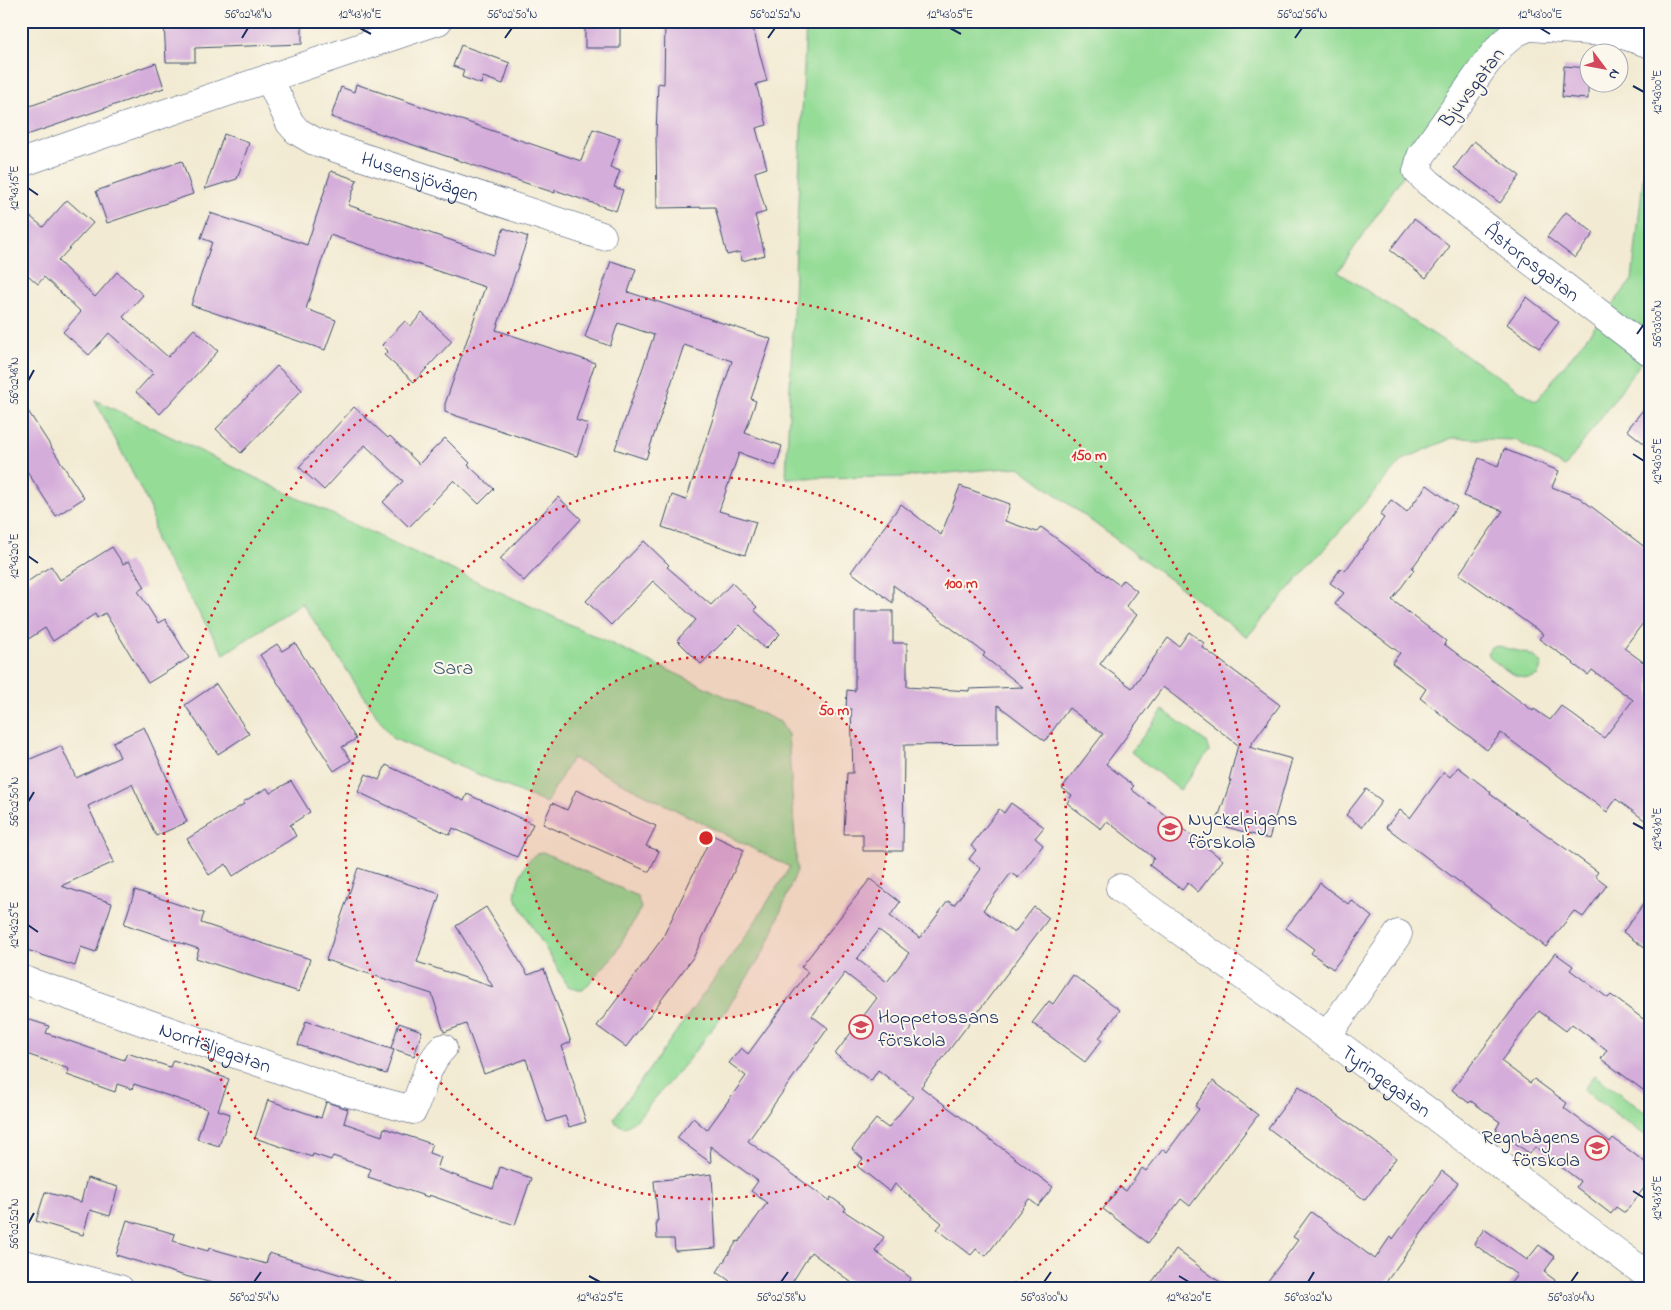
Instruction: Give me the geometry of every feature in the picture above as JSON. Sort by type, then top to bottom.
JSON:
[{"type":"street","points":[[21,163],[438,21]]},
{"type":"street","name":"Bjuvsgatan","points":[[1417,171],[1420,156],[1474,80],[1501,45],[1515,32],[1529,27],[1604,32],[1620,34],[1650,44]]},
{"type":"street","name":"Husensjövägen","points":[[269,78],[290,123],[296,130],[314,141],[602,236]]},
{"type":"street","name":"Åstorpsgatan","points":[[1417,171],[1429,184],[1650,352]]},
{"type":"street","name":"Tyringegatan","points":[[1120,888],[1326,1036],[1650,1277]]},
{"type":"street","points":[[1326,1036],[1398,934]]},
{"type":"street","name":"Norrtäljegatan","points":[[21,979],[341,1091],[413,1110],[431,1066],[443,1048]]},
{"type":"street","points":[[21,1263],[120,1289]]},
{"type":"green space","points":[[806,21],[1507,21],[1338,272],[1536,401],[1632,280],[1650,116],[1650,350],[1565,467],[1515,440],[1452,438],[1402,460],[1247,637],[1019,467],[901,477],[786,478]]},
{"type":"green space","name":"Sara","points":[[95,400],[293,496],[780,722],[788,735],[797,870],[766,948],[725,1012],[688,1060],[637,1119],[625,1128],[616,1123],[614,1118],[749,931],[790,867],[572,758],[546,803],[392,738],[302,603],[224,654],[156,542],[151,509]]},
{"type":"green space","points":[[1499,646],[1533,656],[1542,664],[1538,675],[1531,678],[1520,677],[1495,662],[1487,653],[1491,647]]},
{"type":"green space","points":[[1163,710],[1206,742],[1209,751],[1180,790],[1131,752]]},
{"type":"green space","points":[[543,852],[637,896],[641,908],[615,954],[583,990],[577,990],[568,986],[515,897],[520,877],[527,863],[531,858]]},
{"type":"green space","points":[[1594,1075],[1650,1116],[1650,1139],[1583,1090]]},
{"type":"building","points":[[164,21],[302,21],[302,44],[195,48],[195,62],[166,62]]},
{"type":"building","points":[[665,21],[751,21],[767,81],[756,84],[767,125],[756,128],[767,168],[755,172],[766,212],[755,215],[765,255],[742,261],[740,252],[727,255],[715,207],[657,208],[656,134],[658,83],[664,84]]},
{"type":"building","points":[[585,26],[620,26],[620,48],[585,48]]},
{"type":"building","points":[[461,45],[510,63],[503,84],[483,77],[481,84],[462,77],[464,70],[453,66]]},
{"type":"building","points":[[156,63],[164,88],[21,137],[21,109]]},
{"type":"building","points":[[1564,66],[1578,67],[1578,92],[1588,92],[1588,99],[1562,97]]},
{"type":"building","points":[[356,84],[581,161],[593,129],[620,138],[610,167],[620,171],[614,187],[623,190],[616,211],[555,190],[555,193],[331,117],[341,87],[354,92]]},
{"type":"building","points":[[224,134],[249,143],[237,179],[205,189]]},
{"type":"building","points":[[1474,141],[1520,176],[1500,203],[1454,168]]},
{"type":"building","points":[[182,161],[193,194],[107,223],[96,191]]},
{"type":"building","points":[[331,171],[357,180],[348,205],[494,255],[504,228],[528,237],[496,330],[595,363],[576,420],[588,424],[577,456],[445,412],[445,404],[485,287],[330,235],[306,309],[336,320],[325,350],[191,305],[212,242],[201,238],[210,213],[307,245]]},
{"type":"building","points":[[67,200],[93,223],[58,261],[95,297],[117,272],[143,295],[123,317],[168,357],[194,329],[218,351],[160,414],[136,392],[153,373],[109,333],[89,355],[63,332],[81,312],[44,277],[38,284],[21,269],[21,209],[43,227]]},
{"type":"building","points":[[1566,212],[1594,233],[1575,258],[1547,237]]},
{"type":"building","points":[[1414,219],[1450,246],[1426,278],[1390,250]]},
{"type":"building","points":[[611,261],[636,269],[628,292],[771,339],[751,399],[756,401],[745,433],[782,446],[776,466],[739,453],[719,511],[756,522],[745,555],[662,527],[672,495],[686,500],[732,361],[684,345],[646,459],[615,449],[654,335],[618,323],[610,346],[585,337]]},
{"type":"building","points":[[1527,297],[1559,322],[1539,348],[1507,324]]},
{"type":"building","points":[[422,313],[452,341],[414,382],[384,355],[388,351],[382,345],[405,321],[411,326]]},
{"type":"building","points":[[277,366],[302,390],[241,453],[216,429]]},
{"type":"building","points":[[21,400],[84,498],[56,516],[21,462]]},
{"type":"building","points":[[1650,401],[1650,448],[1627,430]]},
{"type":"building","points":[[354,407],[388,438],[390,436],[419,464],[445,438],[470,463],[468,465],[494,489],[479,504],[454,480],[409,527],[383,502],[403,481],[365,445],[324,490],[299,467]]},
{"type":"building","points":[[1504,449],[1559,471],[1552,487],[1580,498],[1650,551],[1650,614],[1624,648],[1650,667],[1650,824],[1616,799],[1607,812],[1501,733],[1487,750],[1420,698],[1426,689],[1392,663],[1400,653],[1335,604],[1344,593],[1330,583],[1341,568],[1345,571],[1384,518],[1380,515],[1391,500],[1407,512],[1427,485],[1457,507],[1412,568],[1414,570],[1392,600],[1446,641],[1444,644],[1533,711],[1534,709],[1550,720],[1561,706],[1604,738],[1633,700],[1592,670],[1588,675],[1539,639],[1543,634],[1459,574],[1503,511],[1464,496],[1479,458],[1498,466]]},
{"type":"building","points":[[960,486],[1010,504],[1005,521],[1037,532],[1041,527],[1119,585],[1123,580],[1137,591],[1126,606],[1137,615],[1100,664],[1132,688],[1168,638],[1179,646],[1189,632],[1204,643],[1202,647],[1280,705],[1249,747],[1292,759],[1269,839],[1216,824],[1231,780],[1229,780],[1238,745],[1163,687],[1106,764],[1134,786],[1131,789],[1223,860],[1198,892],[1188,883],[1182,890],[1149,865],[1154,858],[1107,821],[1101,829],[1067,803],[1072,795],[1062,788],[1103,734],[1069,708],[1045,741],[998,705],[998,744],[904,745],[903,851],[863,851],[863,834],[844,834],[847,773],[853,773],[851,709],[846,709],[847,690],[855,691],[855,611],[893,611],[893,643],[907,643],[907,687],[969,691],[969,689],[1023,687],[983,656],[985,653],[893,585],[893,603],[851,572],[901,504],[941,535]]},
{"type":"building","points":[[558,497],[581,519],[524,581],[500,559]]},
{"type":"building","points":[[644,541],[669,565],[667,567],[711,605],[732,583],[757,607],[754,610],[780,634],[765,649],[740,625],[701,664],[677,640],[696,620],[653,581],[611,625],[586,601]]},
{"type":"building","points":[[112,547],[123,564],[129,561],[145,587],[138,591],[158,623],[165,619],[189,658],[148,683],[105,613],[97,618],[95,614],[53,641],[45,628],[21,644],[21,586],[51,566],[60,580]]},
{"type":"building","points":[[295,643],[356,739],[342,747],[351,760],[334,771],[260,655],[277,644],[282,651]]},
{"type":"building","points":[[216,684],[249,734],[218,754],[185,705]]},
{"type":"building","points":[[144,727],[187,822],[156,836],[132,784],[88,806],[114,862],[61,886],[112,903],[96,952],[81,947],[75,966],[21,948],[21,763],[61,746],[76,778],[120,757],[113,742]]},
{"type":"building","points":[[386,765],[464,801],[467,794],[533,824],[517,857],[453,828],[450,835],[358,792],[366,774],[379,780]]},
{"type":"building","points":[[1458,767],[1491,792],[1490,794],[1598,872],[1595,876],[1607,885],[1583,917],[1574,911],[1546,947],[1386,827],[1400,810],[1410,818],[1444,772],[1450,777]]},
{"type":"building","points":[[291,781],[310,812],[290,825],[296,836],[233,876],[226,864],[209,875],[187,839],[267,788],[270,793]]},
{"type":"building","points":[[1366,789],[1382,801],[1362,827],[1346,815]]},
{"type":"building","points":[[576,790],[656,826],[646,846],[659,851],[649,872],[543,824],[552,803],[567,810]]},
{"type":"building","points":[[1011,803],[1044,827],[1035,838],[1043,845],[1018,878],[1011,873],[983,910],[1014,933],[1034,907],[1049,918],[921,1087],[1053,1187],[1038,1206],[1029,1199],[986,1256],[976,1249],[971,1255],[937,1229],[942,1223],[895,1184],[890,1192],[857,1166],[863,1159],[852,1149],[876,1119],[888,1128],[913,1097],[878,1070],[871,1081],[835,1054],[877,998],[845,973],[812,1016],[828,1028],[748,1141],[829,1201],[831,1197],[846,1208],[844,1211],[884,1237],[875,1251],[911,1278],[903,1289],[860,1289],[811,1252],[788,1289],[724,1289],[730,1281],[717,1272],[737,1241],[739,1242],[767,1203],[751,1191],[758,1181],[710,1146],[711,1163],[677,1138],[693,1118],[707,1130],[746,1076],[729,1063],[741,1048],[748,1054],[808,972],[801,967],[870,879],[900,902],[890,916],[920,938],[948,901],[954,905],[981,869],[969,859],[976,850],[971,846],[999,809],[1004,813]],"holes":[[[879,930],[909,953],[887,982],[857,959]]]},
{"type":"building","points":[[712,835],[744,850],[694,956],[626,1047],[597,1026],[662,939]]},
{"type":"building","points":[[358,868],[440,894],[417,962],[493,987],[456,926],[486,907],[528,975],[544,969],[571,1042],[562,1046],[586,1122],[569,1127],[565,1116],[547,1122],[526,1059],[484,1074],[466,1024],[444,1032],[432,994],[326,960]]},
{"type":"building","points":[[1320,883],[1348,904],[1351,900],[1372,917],[1333,969],[1311,953],[1314,949],[1286,928]]},
{"type":"building","points":[[135,890],[204,913],[201,923],[310,959],[299,992],[196,958],[199,949],[124,924]]},
{"type":"building","points":[[1650,895],[1650,952],[1623,932]]},
{"type":"building","points":[[1555,953],[1573,966],[1570,970],[1608,998],[1611,995],[1650,1024],[1650,1095],[1601,1059],[1607,1050],[1572,1024],[1566,1031],[1539,1011],[1501,1061],[1530,1083],[1534,1079],[1567,1103],[1564,1108],[1610,1142],[1613,1138],[1650,1166],[1650,1180],[1625,1213],[1616,1207],[1611,1214],[1576,1187],[1580,1181],[1535,1147],[1530,1154],[1496,1129],[1500,1122],[1452,1090]]},
{"type":"building","points":[[1073,975],[1120,1010],[1099,1038],[1102,1040],[1085,1062],[1032,1023],[1049,1001],[1053,1004]]},
{"type":"building","points":[[21,1017],[49,1026],[46,1033],[124,1060],[127,1053],[170,1067],[173,1060],[229,1079],[218,1110],[230,1114],[219,1146],[197,1139],[207,1109],[134,1084],[132,1089],[117,1084],[115,1092],[67,1075],[69,1069],[21,1052]]},
{"type":"building","points":[[306,1021],[394,1050],[386,1074],[298,1045]]},
{"type":"building","points":[[399,1023],[422,1031],[414,1056],[391,1048]]},
{"type":"building","points":[[1213,1081],[1258,1115],[1190,1206],[1181,1199],[1148,1243],[1103,1209],[1120,1187],[1126,1191],[1142,1168],[1146,1171],[1163,1149],[1167,1152],[1199,1109],[1195,1106]]},
{"type":"building","points":[[1299,1086],[1396,1158],[1365,1200],[1268,1128]]},
{"type":"building","points":[[268,1100],[321,1118],[326,1102],[348,1109],[344,1123],[382,1136],[384,1128],[432,1144],[429,1153],[441,1157],[437,1169],[493,1189],[500,1167],[531,1178],[515,1225],[429,1195],[428,1197],[368,1177],[371,1169],[333,1156],[331,1160],[313,1154],[312,1157],[255,1138]]},
{"type":"building","points":[[1442,1171],[1458,1183],[1381,1289],[1262,1289],[1298,1240],[1293,1237],[1311,1212],[1375,1259],[1390,1237],[1393,1239]]},
{"type":"building","points":[[712,1174],[716,1248],[675,1251],[674,1239],[657,1239],[656,1221],[658,1221],[654,1181]]},
{"type":"building","points":[[87,1178],[118,1187],[110,1216],[90,1210],[83,1235],[36,1221],[45,1192],[81,1202]]},
{"type":"building","points":[[127,1220],[175,1234],[173,1241],[208,1251],[209,1248],[266,1264],[269,1253],[371,1284],[370,1289],[236,1289],[185,1276],[116,1255]]},
{"type":"building","points":[[1484,1229],[1527,1260],[1539,1245],[1555,1257],[1544,1272],[1559,1283],[1555,1289],[1537,1289],[1533,1286],[1531,1289],[1506,1289],[1517,1275],[1474,1244]]},
{"type":"building","points":[[1176,1249],[1197,1265],[1229,1289],[1147,1289]]},
{"type":"place","name":"Nyckelpigans förskola","points":[[1170,829]]},
{"type":"place","name":"Hoppetossans förskola","points":[[861,1027]]},
{"type":"place","name":"Regnbågens förskola","points":[[1597,1148]]}]
